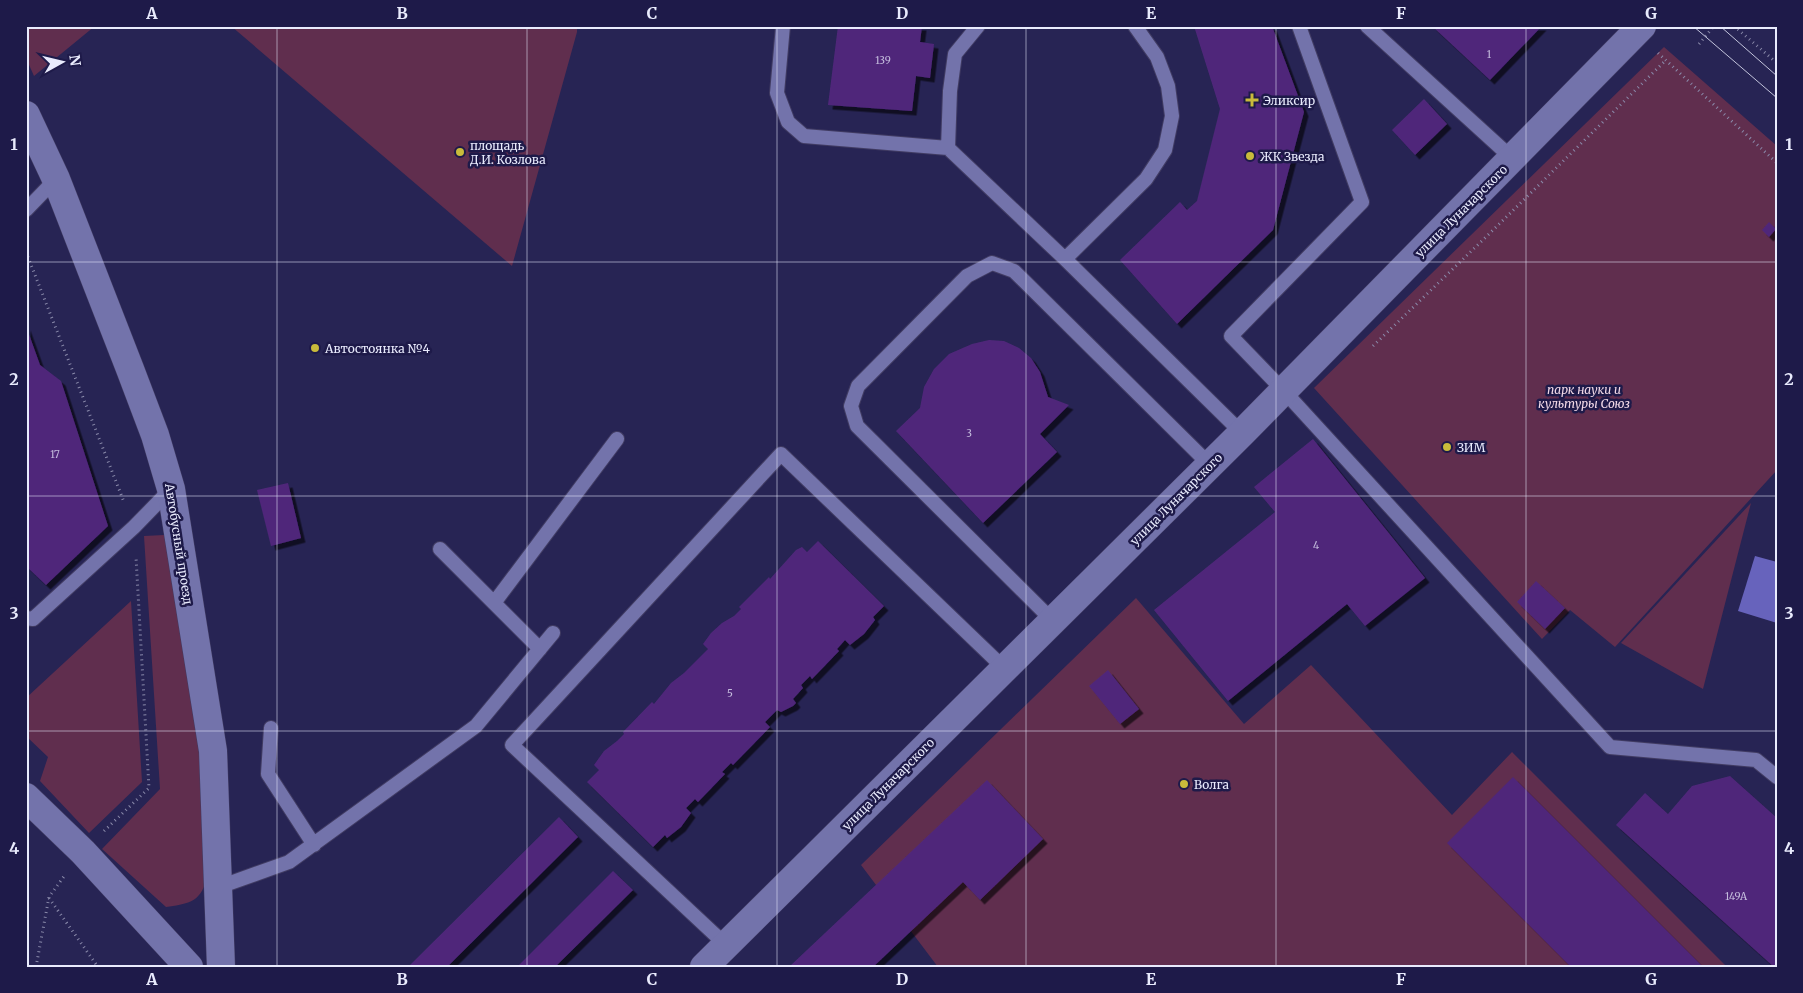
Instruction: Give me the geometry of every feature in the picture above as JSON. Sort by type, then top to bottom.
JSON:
[{"type":"street","name":"улица Луначарского","points":[[704,967],[1242,433],[1642,26]]},
{"type":"street","name":"Автобусный проезд","points":[[26,115],[56,179],[140,394],[155,435],[171,489],[213,751],[221,967]]},
{"type":"street","points":[[26,797],[82,852],[189,967]]},
{"type":"lane","points":[[783,26],[777,93],[788,122],[804,136],[948,148],[1065,259],[1242,433]]},
{"type":"lane","points":[[948,148],[950,91],[955,54],[978,26]]},
{"type":"lane","points":[[1065,259],[1146,179],[1165,150],[1172,116],[1168,86],[1157,57],[1135,26]]},
{"type":"lane","points":[[1299,26],[1362,202],[1231,336],[1284,390],[1610,747],[1756,760],[1777,777]]},
{"type":"lane","points":[[1367,26],[1513,159]]},
{"type":"lane","points":[[26,210],[56,179]]},
{"type":"lane","points":[[1053,621],[857,426],[851,406],[858,386],[967,276],[992,264],[1014,271],[1210,465]]},
{"type":"lane","points":[[494,603],[616,439]]},
{"type":"lane","points":[[726,945],[512,745],[781,454],[1004,669]]},
{"type":"lane","points":[[26,618],[33,619],[134,527],[171,489]]},
{"type":"lane","points":[[440,549],[540,649]]},
{"type":"lane","points":[[219,888],[289,862],[476,726],[554,633]]},
{"type":"lane","points":[[271,728],[268,774],[314,845]]},
{"type":"path","points":[[1699,44],[1714,26]]},
{"type":"path","points":[[1734,26],[1777,63]]},
{"type":"path","points":[[1666,60],[1777,163]]},
{"type":"path","points":[[26,252],[134,527],[149,788],[82,852],[49,897],[36,967]]},
{"type":"path","points":[[49,897],[98,967]]},
{"type":"green space","points":[[26,26],[95,26],[34,76],[26,58]]},
{"type":"green space","name":"площадь Д.И. Козлова","points":[[231,26],[577,26],[577,32],[512,266]]},
{"type":"green space","name":"парк науки и культуры Союз","points":[[1664,47],[1777,146],[1777,470],[1615,647],[1570,610],[1542,639],[1314,388]]},
{"type":"green space","points":[[1751,503],[1703,689],[1621,643]]},
{"type":"green space","points":[[164,535],[180,546],[210,870],[204,887],[196,898],[185,904],[166,907],[102,849],[160,789],[144,536]]},
{"type":"green space","name":"Волга","points":[[1136,598],[1244,724],[1311,665],[1452,815],[1512,752],[1727,967],[938,967],[861,865]]},
{"type":"green space","points":[[131,601],[142,782],[89,833],[40,781],[48,757],[26,736],[26,698]]},
{"type":"shaded area","points":[[1755,556],[1777,562],[1777,623],[1738,611]]},
{"type":"building","points":[[838,26],[922,26],[920,42],[934,44],[930,78],[916,76],[912,111],[828,105]]},
{"type":"building","name":"ЖК Звезда","points":[[1194,26],[1272,26],[1304,112],[1273,230],[1177,324],[1120,260],[1180,202],[1187,210],[1197,201],[1220,109]]},
{"type":"building","points":[[1432,26],[1542,26],[1490,80]]},
{"type":"building","points":[[1424,99],[1447,124],[1415,155],[1392,130]]},
{"type":"building","points":[[1769,222],[1776,229],[1769,237],[1762,230]]},
{"type":"building","points":[[26,326],[40,365],[61,381],[108,526],[46,585],[26,566]]},
{"type":"building","points":[[989,340],[1004,341],[1019,348],[1031,358],[1040,372],[1048,397],[1069,405],[1040,434],[1057,452],[983,523],[896,431],[920,408],[924,387],[934,369],[949,354],[972,344]]},
{"type":"building","points":[[1313,439],[1425,578],[1365,626],[1347,604],[1228,701],[1154,610],[1275,512],[1254,487]]},
{"type":"building","points":[[288,483],[301,538],[271,546],[257,490]]},
{"type":"building","points":[[818,541],[884,606],[873,617],[875,620],[864,634],[850,645],[845,640],[837,649],[839,651],[812,679],[810,676],[801,685],[803,688],[793,699],[796,703],[781,712],[777,710],[765,722],[770,727],[733,765],[731,763],[722,772],[725,774],[698,802],[695,799],[686,808],[691,813],[681,827],[667,838],[665,835],[653,847],[587,782],[599,770],[594,765],[604,751],[624,734],[623,732],[652,702],[654,704],[671,683],[708,649],[703,644],[711,633],[722,623],[734,616],[741,609],[739,607],[769,577],[770,579],[796,550],[802,547],[807,552]]},
{"type":"building","points":[[1536,581],[1565,608],[1545,629],[1517,602]]},
{"type":"building","points":[[1108,670],[1139,709],[1120,724],[1089,686]]},
{"type":"building","points":[[1730,776],[1777,818],[1777,967],[1774,967],[1616,825],[1645,793],[1668,814],[1692,786]]},
{"type":"building","points":[[1513,777],[1703,967],[1571,967],[1447,843]]},
{"type":"building","points":[[987,780],[1043,839],[980,900],[963,882],[873,967],[789,967]]},
{"type":"building","points":[[559,817],[578,837],[447,967],[408,967]]},
{"type":"building","points":[[613,871],[633,890],[555,967],[517,967]]},
{"type":"tram line","points":[[1693,26],[1777,98]]},
{"type":"tram line","points":[[1720,26],[1777,76]]},
{"type":"place","name":"Эликсир","points":[[1252,100]]},
{"type":"place","name":"площадь Д.И. Козлова","points":[[460,152]]},
{"type":"place","name":"ЖК Звезда","points":[[1250,156]]},
{"type":"place","name":"Автостоянка №4","points":[[315,348]]},
{"type":"place","name":"ЗИМ","points":[[1447,447]]},
{"type":"place","name":"Волга","points":[[1184,784]]}]
